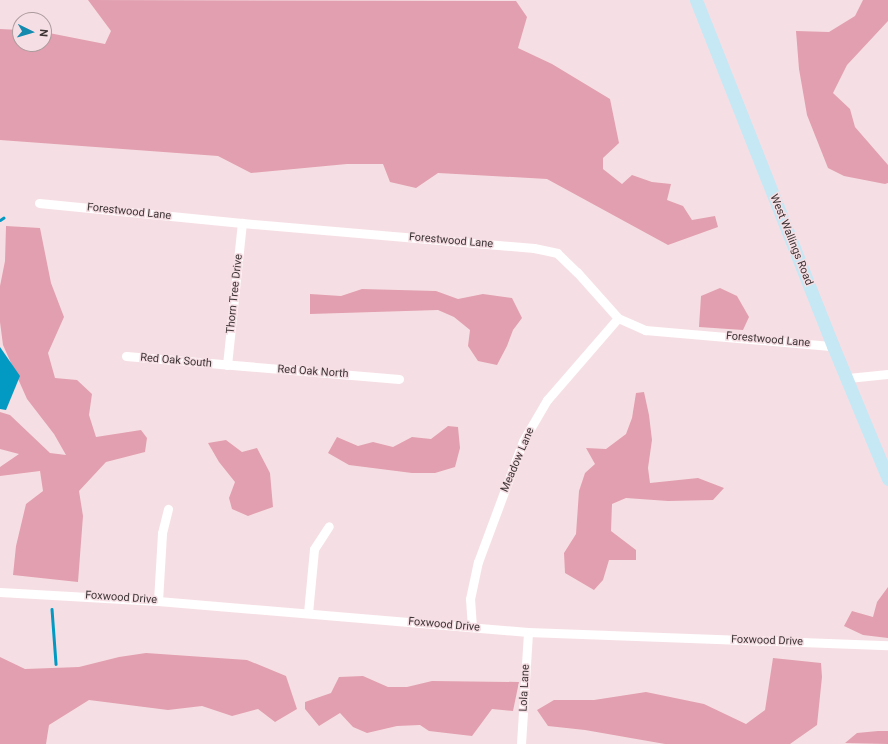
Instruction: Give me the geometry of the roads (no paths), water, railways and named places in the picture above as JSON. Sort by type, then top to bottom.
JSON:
[{"type":"street","name":"West Wallings Road","points":[[696,0],[833,346],[848,378],[888,479]]},
{"type":"street","name":"Forestwood Lane","points":[[39,203],[242,223],[534,248],[557,253],[577,272],[618,318],[645,330],[833,346]]},
{"type":"street","name":"Thorn Tree Drive","points":[[227,365],[242,223]]},
{"type":"street","name":"Meadow Lane","points":[[472,627],[470,599],[478,562],[523,441],[547,400],[618,318]]},
{"type":"street","name":"Red Oak South","points":[[126,356],[227,365]]},
{"type":"street","name":"Red Oak North","points":[[227,365],[399,379]]},
{"type":"street","points":[[848,378],[888,374]]},
{"type":"street","points":[[158,601],[162,533],[168,509]]},
{"type":"street","points":[[308,613],[314,549],[329,526]]},
{"type":"street","name":"Foxwood Drive","points":[[0,592],[158,601],[528,632],[888,645]]},
{"type":"street","name":"Lola Lane","points":[[521,744],[528,632]]},
{"type":"water","points":[[0,347],[20,376],[6,410],[0,409]]},
{"type":"waterway","points":[[52,609],[56,664]]}]
